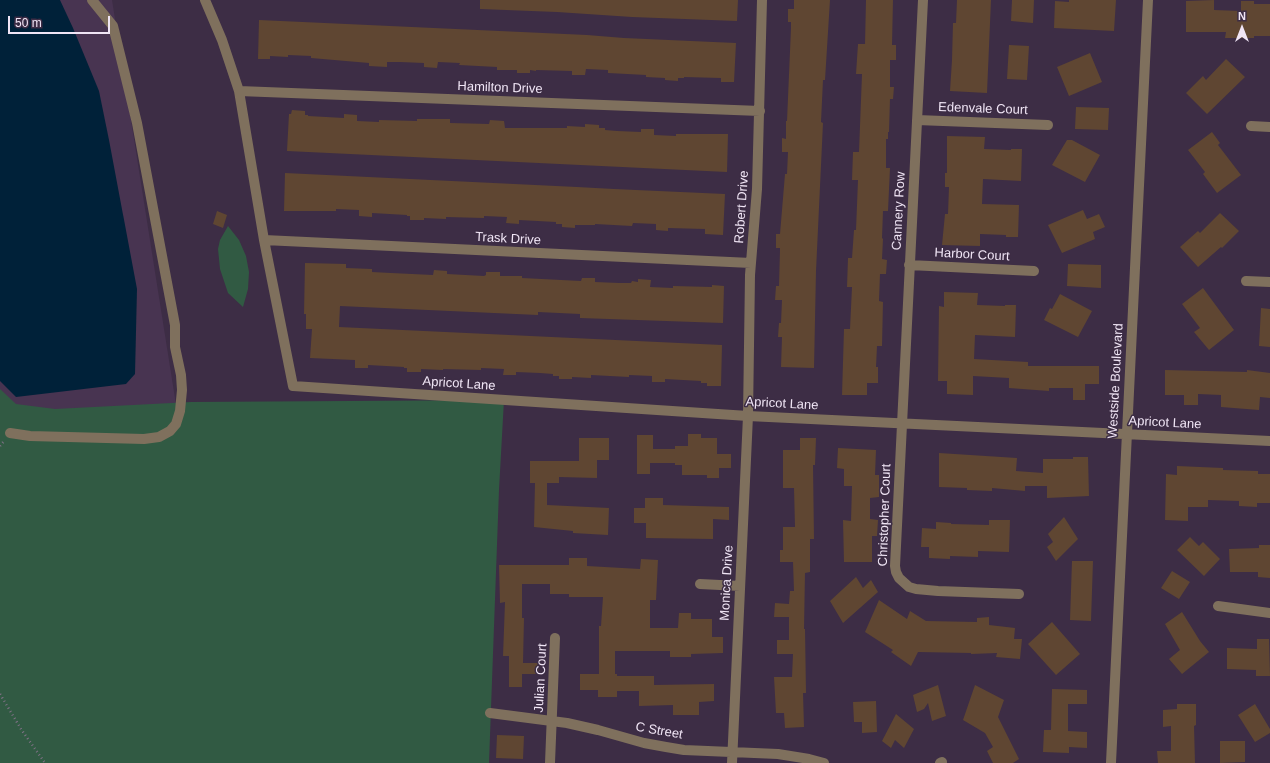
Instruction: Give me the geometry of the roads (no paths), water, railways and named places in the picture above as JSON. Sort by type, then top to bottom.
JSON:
[{"type":"street","points":[[10,433],[30,436],[144,439],[159,437],[170,431],[176,424],[180,411],[182,390],[174,347],[174,325],[137,124],[113,26],[92,0]]},
{"type":"street","points":[[205,0],[222,40],[239,91],[264,240]]},
{"type":"street","name":"Robert Drive","points":[[748,416],[751,263],[757,190],[762,0]]},
{"type":"street","name":"Cannery Row","points":[[902,424],[923,0]]},
{"type":"street","name":"Westside Boulevard","points":[[1111,763],[1148,0]]},
{"type":"street","name":"Hamilton Drive","points":[[239,91],[760,111]]},
{"type":"street","name":"Edenvale Court","points":[[917,120],[1048,125]]},
{"type":"street","points":[[1251,126],[1270,127]]},
{"type":"street","name":"Apricot Lane","points":[[264,240],[293,386],[748,416],[1270,441]]},
{"type":"street","name":"Trask Drive","points":[[264,240],[751,263]]},
{"type":"street","name":"Harbor Court","points":[[909,265],[1034,271]]},
{"type":"street","points":[[1246,280],[1270,282]]},
{"type":"street","name":"Monica Drive","points":[[732,763],[748,416]]},
{"type":"street","name":"Christopher Court","points":[[902,424],[894,566],[899,578],[909,587],[916,589],[1019,594]]},
{"type":"street","points":[[700,584],[740,586]]},
{"type":"street","points":[[1218,606],[1270,614]]},
{"type":"street","name":"Julian Court","points":[[550,763],[556,638]]},
{"type":"street","name":"C Street","points":[[490,713],[552,720],[598,730],[626,739],[666,747],[778,754],[824,763]]},
{"type":"water","points":[[0,0],[60,0],[99,91],[137,289],[135,374],[126,384],[16,397],[0,381]]}]
